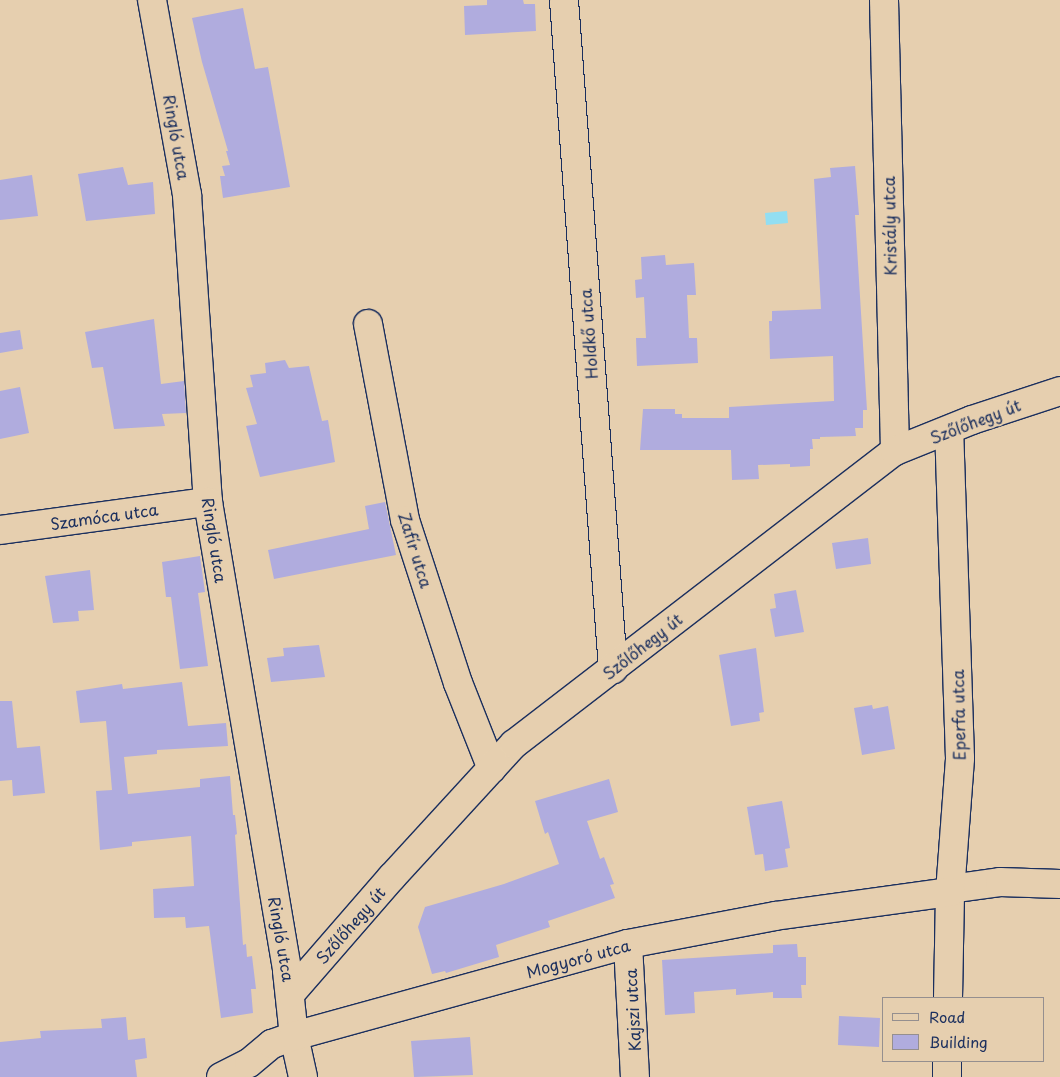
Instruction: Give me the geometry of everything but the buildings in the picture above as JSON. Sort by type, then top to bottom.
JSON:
[{"type":"street","name":"Ringló utca","points":[[152,0],[187,195],[208,502],[291,993],[294,1036],[303,1077]]},
{"type":"street","name":"Holdkő utca","points":[[564,0],[613,669]]},
{"type":"street","name":"Kristály utca","points":[[884,0],[895,452]]},
{"type":"street","name":"Zafír utca","points":[[368,324],[406,520],[458,683],[492,769]]},
{"type":"street","name":"Szőlőhegy út","points":[[291,993],[392,877],[514,744],[895,452],[972,420],[1060,391]]},
{"type":"street","name":"Eperfa utca","points":[[948,997],[950,891],[960,758],[949,431]]},
{"type":"street","name":"Szamóca utca","points":[[0,530],[208,502]]},
{"type":"street","name":"Mogyoró utca","points":[[221,1077],[249,1063],[272,1044],[294,1036],[628,944],[775,916],[1000,882],[1060,884]]},
{"type":"street","name":"Kajszi utca","points":[[628,944],[636,1077]]},
{"type":"street","points":[[947,1062],[947,1077]]},
{"type":"water","points":[[787,211],[788,223],[766,225],[765,213]]}]
